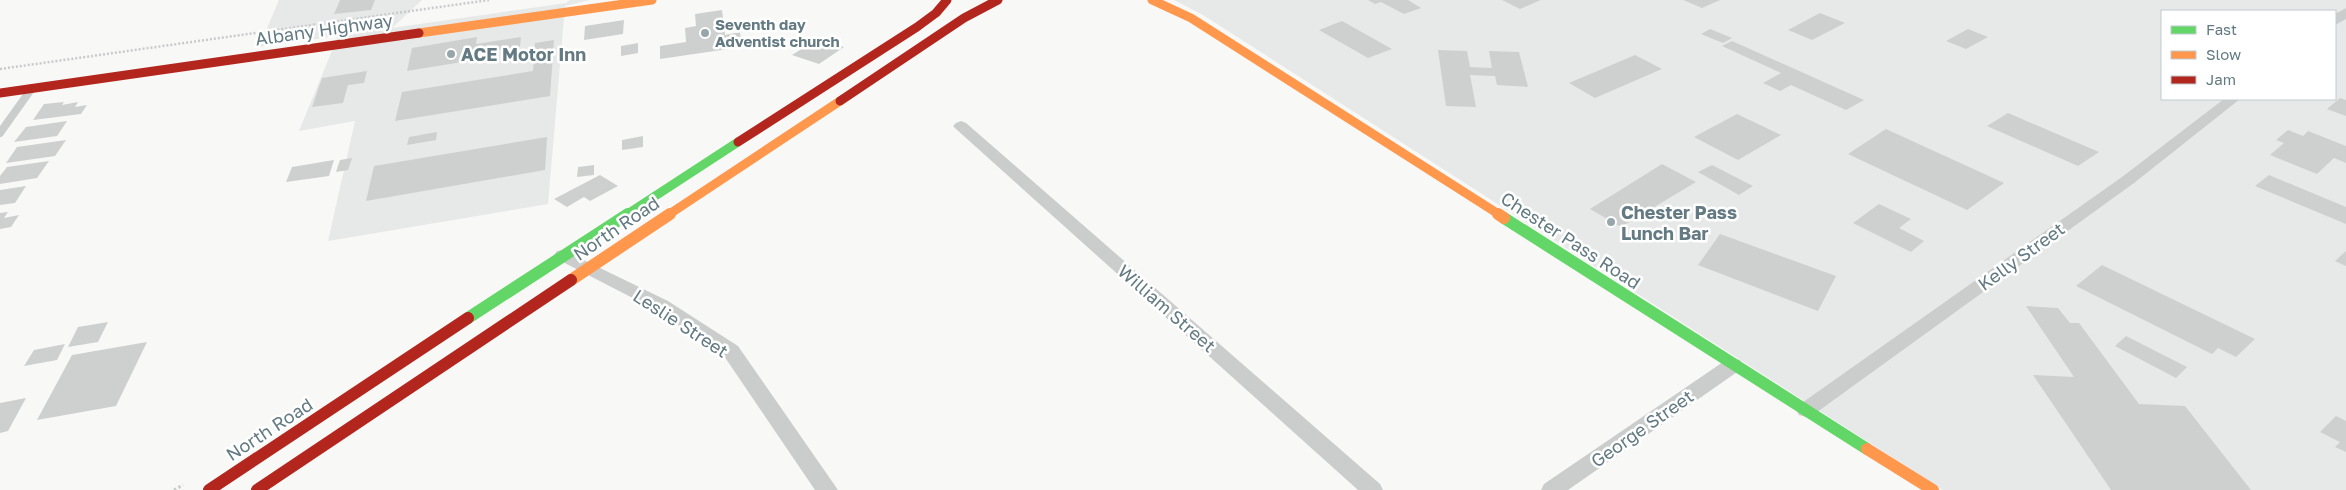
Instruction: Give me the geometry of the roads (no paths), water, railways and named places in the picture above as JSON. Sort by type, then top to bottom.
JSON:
[{"type":"main road","name":"Albany Highway","points":[[0,92],[652,0]]},
{"type":"main road","name":"North Road","points":[[208,490],[917,27],[936,13],[947,0]]},
{"type":"main road","name":"North Road","points":[[258,490],[587,268],[964,18],[998,0]]},
{"type":"main road","name":"Chester Pass Road","points":[[1152,0],[1191,18],[1733,365],[1933,490]]},
{"type":"main road","name":"Chester Pass Road","points":[[1173,0],[1191,18]]},
{"type":"street","points":[[2336,20],[2346,12]]},
{"type":"street","name":"Kelly Street","points":[[1806,410],[2128,180],[2232,100]]},
{"type":"street","name":"William Street","points":[[961,126],[1372,490]]},
{"type":"street","name":"Leslie Street","points":[[564,256],[661,305],[730,351],[828,490]]},
{"type":"street","name":"George Street","points":[[1552,490],[1733,365]]},
{"type":"lane","points":[[0,133],[32,88]]},
{"type":"place","name":"Seventh day Adventist church","points":[[705,33]]},
{"type":"place","name":"ACE Motor Inn","points":[[451,54]]},
{"type":"place","name":"Chester Pass Lunch Bar","points":[[1611,222]]}]
